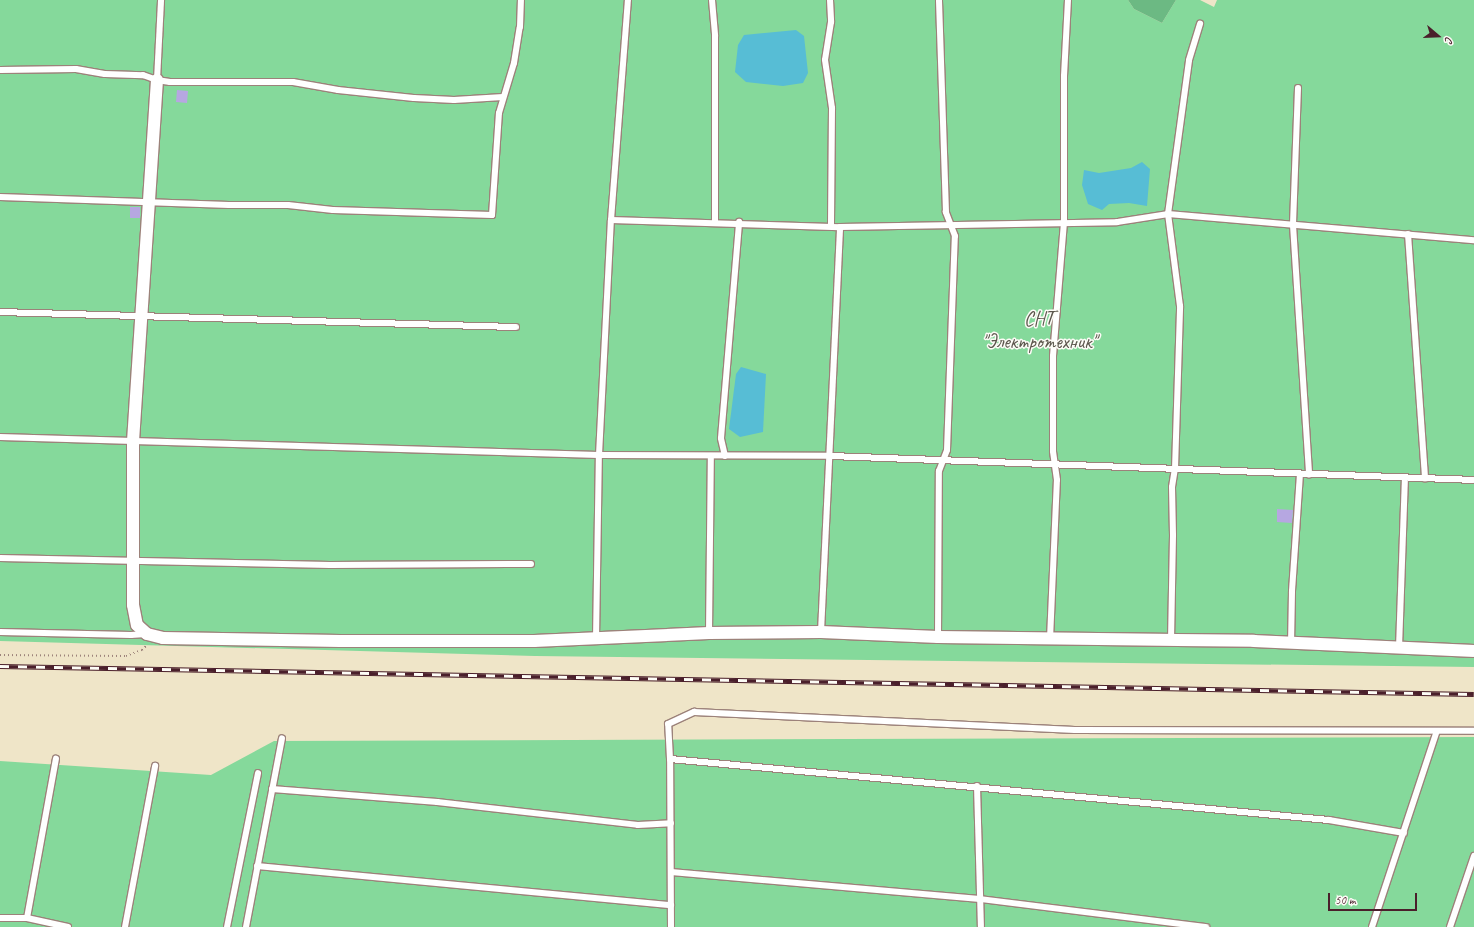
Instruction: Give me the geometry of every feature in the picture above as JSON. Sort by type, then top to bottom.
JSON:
[{"type":"street","points":[[158,80],[148,201],[133,441],[133,605],[137,625],[151,635],[163,638],[340,641],[596,639],[709,633],[821,632],[938,637],[1171,640],[1474,651]]},
{"type":"lane","points":[[158,80],[161,0]]},
{"type":"lane","points":[[0,197],[229,205],[288,205],[333,210],[492,215],[499,113],[514,63],[520,27],[521,0]]},
{"type":"lane","points":[[596,639],[599,455],[611,220],[628,0]]},
{"type":"lane","points":[[712,0],[715,36],[715,222]]},
{"type":"lane","points":[[830,0],[831,22],[825,60],[832,108],[831,226]]},
{"type":"lane","points":[[938,637],[939,471],[947,450],[955,236],[946,212],[939,0]]},
{"type":"lane","points":[[1050,639],[1057,480],[1053,451],[1052,356],[1064,223],[1064,76],[1068,0]]},
{"type":"lane","points":[[1171,640],[1173,535],[1172,487],[1174,469],[1180,306],[1168,214],[1189,60],[1200,24]]},
{"type":"lane","points":[[0,70],[76,69],[105,74],[143,75],[158,80],[293,82],[338,90],[454,100],[503,97]]},
{"type":"lane","points":[[1298,88],[1293,224],[1309,474]]},
{"type":"lane","points":[[611,220],[739,222],[831,226],[950,225],[1117,222],[1168,214],[1474,240]]},
{"type":"lane","points":[[725,456],[721,438],[739,222]]},
{"type":"lane","points":[[821,632],[840,226]]},
{"type":"lane","points":[[1408,234],[1425,478]]},
{"type":"lane","points":[[0,312],[516,327]]},
{"type":"lane","points":[[0,437],[599,455],[830,456],[1474,480]]},
{"type":"lane","points":[[709,633],[711,456]]},
{"type":"lane","points":[[1291,644],[1292,591],[1300,474]]},
{"type":"lane","points":[[1399,648],[1405,477]]},
{"type":"lane","points":[[0,558],[330,565],[531,564]]},
{"type":"lane","points":[[0,632],[151,635]]},
{"type":"lane","points":[[671,927],[671,823],[668,724],[694,712],[1075,730],[1474,731]]},
{"type":"lane","points":[[1372,927],[1437,731]]},
{"type":"lane","points":[[246,927],[282,738]]},
{"type":"lane","points":[[27,918],[56,758]]},
{"type":"lane","points":[[670,759],[978,786],[1329,820],[1404,833]]},
{"type":"lane","points":[[125,927],[155,766]]},
{"type":"lane","points":[[226,927],[258,773]]},
{"type":"lane","points":[[978,786],[981,927]]},
{"type":"lane","points":[[272,789],[437,802],[638,824],[671,823]]},
{"type":"lane","points":[[1450,927],[1474,856]]},
{"type":"lane","points":[[257,866],[671,905]]},
{"type":"lane","points":[[671,872],[980,899],[1206,927]]},
{"type":"lane","points":[[0,918],[27,918],[68,927]]},
{"type":"path","points":[[0,655],[126,656],[142,650],[151,635]]},
{"type":"green space","name":"СНТ \"Электротехник\"","points":[[0,0],[1128,0],[1134,9],[1162,23],[1176,0],[1200,0],[1214,7],[1217,0],[1474,0],[1474,667],[535,656],[0,641]]},
{"type":"green space","points":[[1128,0],[1176,0],[1162,23],[1134,9]]},
{"type":"green space","points":[[1474,737],[1474,927],[0,927],[0,761],[211,775],[274,741]]},
{"type":"water","points":[[796,30],[804,36],[808,73],[803,83],[783,86],[746,82],[735,72],[738,45],[744,35]]},
{"type":"water","points":[[1142,162],[1150,169],[1147,206],[1129,203],[1109,204],[1102,210],[1088,204],[1082,185],[1084,170],[1099,173],[1131,168]]},
{"type":"water","points":[[741,367],[766,374],[763,432],[740,437],[729,429],[736,374]]},
{"type":"building","points":[[177,90],[188,91],[187,103],[176,102]]},
{"type":"building","points":[[130,207],[140,207],[140,218],[130,218]]},
{"type":"building","points":[[1277,509],[1293,510],[1292,523],[1277,522]]},
{"type":"railway","points":[[0,666],[1474,694]]}]
